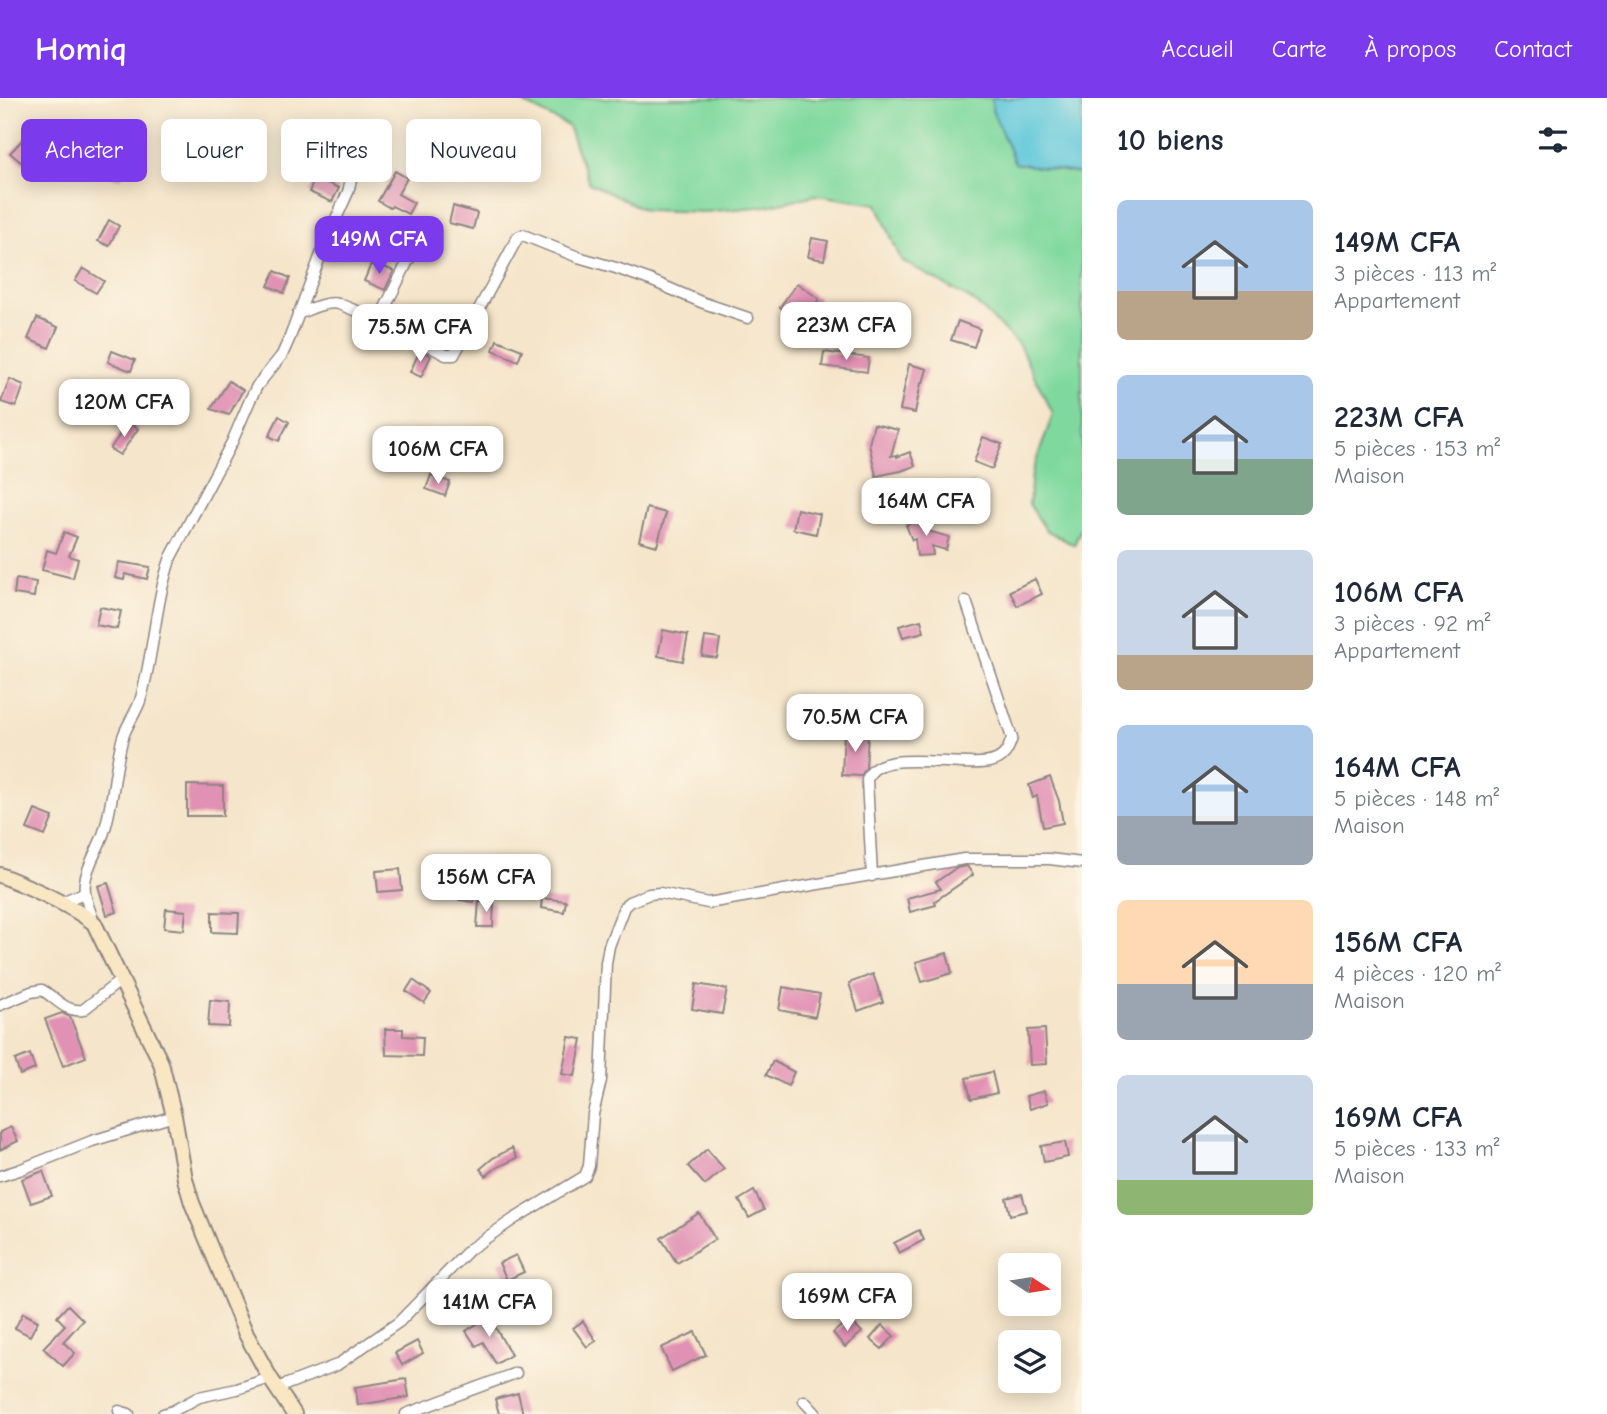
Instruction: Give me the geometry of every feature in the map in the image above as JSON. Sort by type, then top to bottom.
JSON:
[{"type":"main road","points":[[0,875],[59,902],[94,923],[157,1054],[174,1116],[184,1179],[192,1203],[246,1334],[294,1414]]},
{"type":"street","points":[[94,923],[84,893],[86,875],[112,806],[123,739],[140,700],[171,557],[232,442],[257,386],[282,355],[350,182]]},
{"type":"street","points":[[379,320],[425,226]]},
{"type":"street","points":[[298,314],[333,303],[379,320],[446,355],[454,355],[500,268],[518,237],[523,235],[748,318]]},
{"type":"street","points":[[872,876],[867,780],[873,768],[888,762],[978,763],[997,760],[1007,751],[1012,738],[966,601]]},
{"type":"street","points":[[163,1414],[181,1410],[199,1397],[274,1383],[337,1365],[399,1322],[470,1249],[585,1176],[589,1166],[593,1114],[601,1080],[606,963],[609,946],[624,907],[629,902],[654,893],[708,903],[964,859],[1050,859],[1082,863]]},
{"type":"street","points":[[59,902],[84,893]]},
{"type":"street","points":[[0,1005],[42,990],[68,1009],[83,1010],[121,980]]},
{"type":"street","points":[[0,1176],[92,1141],[174,1116]]},
{"type":"street","points":[[405,1414],[516,1373]]},
{"type":"street","points":[[804,1401],[816,1414]]},
{"type":"green space","points":[[514,98],[992,98],[992,110],[1015,163],[1082,174],[1082,526],[1074,545],[1046,530],[1029,504],[1032,473],[1053,414],[1019,345],[975,302],[901,260],[877,204],[816,195],[767,206],[705,212],[645,210],[589,183],[568,126]]},
{"type":"water","points":[[992,98],[1082,98],[1082,174],[1015,163],[992,110]]},
{"type":"building","points":[[21,141],[21,162],[10,153]]},
{"type":"building","points":[[395,171],[406,177],[398,194],[414,203],[408,214],[378,201],[389,182],[392,182]]},
{"type":"building","points":[[313,182],[325,182],[339,188],[332,202],[309,192]]},
{"type":"building","points":[[453,206],[477,213],[473,229],[449,223]]},
{"type":"building","points":[[109,220],[119,226],[109,246],[98,241]]},
{"type":"building","points":[[812,238],[828,241],[824,260],[808,257]]},
{"type":"building","points":[[372,262],[394,271],[385,290],[364,281]]},
{"type":"building","points":[[83,268],[104,281],[96,293],[75,281]]},
{"type":"building","points":[[275,271],[290,278],[284,293],[268,286]]},
{"type":"building","points":[[797,283],[819,299],[803,323],[780,307]]},
{"type":"building","points":[[37,318],[58,327],[49,348],[28,339]]},
{"type":"building","points":[[958,321],[980,329],[974,347],[951,340]]},
{"type":"building","points":[[497,340],[522,350],[518,361],[493,350]]},
{"type":"building","points":[[420,350],[431,356],[421,377],[410,372]]},
{"type":"building","points":[[112,351],[135,360],[131,371],[108,362]]},
{"type":"building","points":[[824,352],[869,358],[867,372],[822,366]]},
{"type":"building","points":[[909,364],[927,369],[921,383],[915,413],[900,410]]},
{"type":"building","points":[[10,379],[24,385],[16,407],[1,402]]},
{"type":"building","points":[[229,381],[243,390],[229,415],[211,409]]},
{"type":"building","points":[[279,416],[289,422],[279,441],[269,436]]},
{"type":"building","points":[[128,422],[138,429],[120,455],[110,449]]},
{"type":"building","points":[[874,424],[898,430],[891,456],[897,457],[910,452],[915,466],[876,476],[869,444]]},
{"type":"building","points":[[983,437],[1002,444],[992,469],[974,462]]},
{"type":"building","points":[[431,475],[450,482],[445,496],[426,489]]},
{"type":"building","points":[[974,483],[976,504],[952,507],[950,486]]},
{"type":"building","points":[[647,508],[666,513],[657,546],[639,541]]},
{"type":"building","points":[[797,509],[820,514],[816,534],[793,529]]},
{"type":"building","points":[[923,518],[928,531],[949,537],[946,550],[932,546],[933,555],[917,556],[915,539],[912,540],[906,525]]},
{"type":"building","points":[[64,532],[77,537],[69,556],[78,559],[73,578],[42,570],[47,550],[56,553]]},
{"type":"building","points":[[119,562],[150,567],[147,579],[125,574],[124,580],[115,578]]},
{"type":"building","points":[[16,579],[36,582],[34,597],[14,594]]},
{"type":"building","points":[[1035,579],[1042,594],[1017,606],[1010,591]]},
{"type":"building","points":[[100,607],[121,611],[117,629],[96,625]]},
{"type":"building","points":[[921,620],[924,632],[903,637],[899,626]]},
{"type":"building","points":[[663,630],[688,635],[683,661],[658,656]]},
{"type":"building","points":[[705,637],[720,639],[717,658],[702,656]]},
{"type":"building","points":[[844,732],[868,734],[866,768],[861,776],[842,775]]},
{"type":"building","points":[[1050,777],[1059,801],[1063,823],[1043,827],[1037,796],[1033,798],[1029,785]]},
{"type":"building","points":[[187,785],[223,786],[223,816],[187,816]]},
{"type":"building","points":[[35,810],[53,817],[45,836],[27,829]]},
{"type":"building","points":[[967,866],[973,875],[935,901],[936,905],[910,912],[907,898],[941,889],[936,882],[956,868]]},
{"type":"building","points":[[400,869],[402,890],[378,892],[376,871]]},
{"type":"building","points":[[463,870],[479,873],[474,902],[459,900]]},
{"type":"building","points":[[108,883],[117,912],[107,915],[98,886]]},
{"type":"building","points":[[542,898],[566,901],[564,912],[541,908]]},
{"type":"building","points":[[479,901],[494,902],[493,927],[477,927]]},
{"type":"building","points":[[166,909],[186,911],[184,930],[164,928]]},
{"type":"building","points":[[212,912],[239,913],[238,933],[212,932]]},
{"type":"building","points":[[947,953],[952,973],[922,982],[916,962]]},
{"type":"building","points":[[873,974],[883,1002],[858,1011],[849,983]]},
{"type":"building","points":[[413,980],[431,993],[424,1003],[406,991]]},
{"type":"building","points":[[696,984],[727,989],[722,1014],[692,1009]]},
{"type":"building","points":[[783,987],[820,994],[815,1017],[779,1010]]},
{"type":"building","points":[[210,1000],[230,1002],[229,1027],[208,1026]]},
{"type":"building","points":[[62,1013],[70,1017],[86,1057],[63,1066],[45,1019]]},
{"type":"building","points":[[385,1029],[403,1029],[403,1036],[423,1037],[422,1056],[386,1055]]},
{"type":"building","points":[[1045,1029],[1047,1064],[1030,1065],[1028,1030]]},
{"type":"building","points":[[569,1037],[582,1039],[575,1076],[562,1074]]},
{"type":"building","points":[[30,1054],[35,1069],[20,1075],[15,1060]]},
{"type":"building","points":[[773,1061],[794,1072],[788,1086],[766,1075]]},
{"type":"building","points":[[992,1072],[997,1093],[971,1099],[966,1078]]},
{"type":"building","points":[[1044,1091],[1048,1103],[1030,1109],[1026,1096]]},
{"type":"building","points":[[11,1127],[18,1141],[0,1150],[0,1132]]},
{"type":"building","points":[[1065,1142],[1068,1157],[1044,1162],[1041,1146]]},
{"type":"building","points":[[512,1148],[517,1158],[486,1176],[480,1169],[493,1158]]},
{"type":"building","points":[[707,1149],[724,1169],[705,1185],[688,1166]]},
{"type":"building","points":[[43,1171],[52,1196],[31,1203],[22,1179]]},
{"type":"building","points":[[754,1191],[764,1210],[749,1218],[739,1200]]},
{"type":"building","points":[[1022,1194],[1027,1211],[1010,1215],[1006,1198]]},
{"type":"building","points":[[699,1213],[715,1239],[677,1263],[661,1238]]},
{"type":"building","points":[[919,1230],[924,1240],[899,1253],[894,1243]]},
{"type":"building","points":[[516,1255],[524,1272],[507,1280],[499,1263]]},
{"type":"building","points":[[68,1305],[83,1320],[63,1342],[75,1353],[63,1366],[43,1348],[65,1325],[57,1317]]},
{"type":"building","points":[[23,1313],[38,1321],[30,1336],[15,1328]]},
{"type":"building","points":[[489,1316],[511,1355],[496,1364],[483,1342],[476,1346],[466,1331]]},
{"type":"building","points":[[849,1319],[862,1332],[845,1347],[833,1333]]},
{"type":"building","points":[[583,1321],[596,1341],[587,1347],[573,1328]]},
{"type":"building","points":[[882,1325],[894,1336],[882,1349],[870,1339]]},
{"type":"building","points":[[695,1332],[706,1355],[672,1371],[661,1348]]},
{"type":"building","points":[[417,1341],[423,1353],[402,1365],[395,1353]]},
{"type":"building","points":[[406,1379],[409,1397],[358,1405],[355,1387]]},
{"type":"building","points":[[518,1393],[523,1414],[499,1414],[495,1399]]}]
